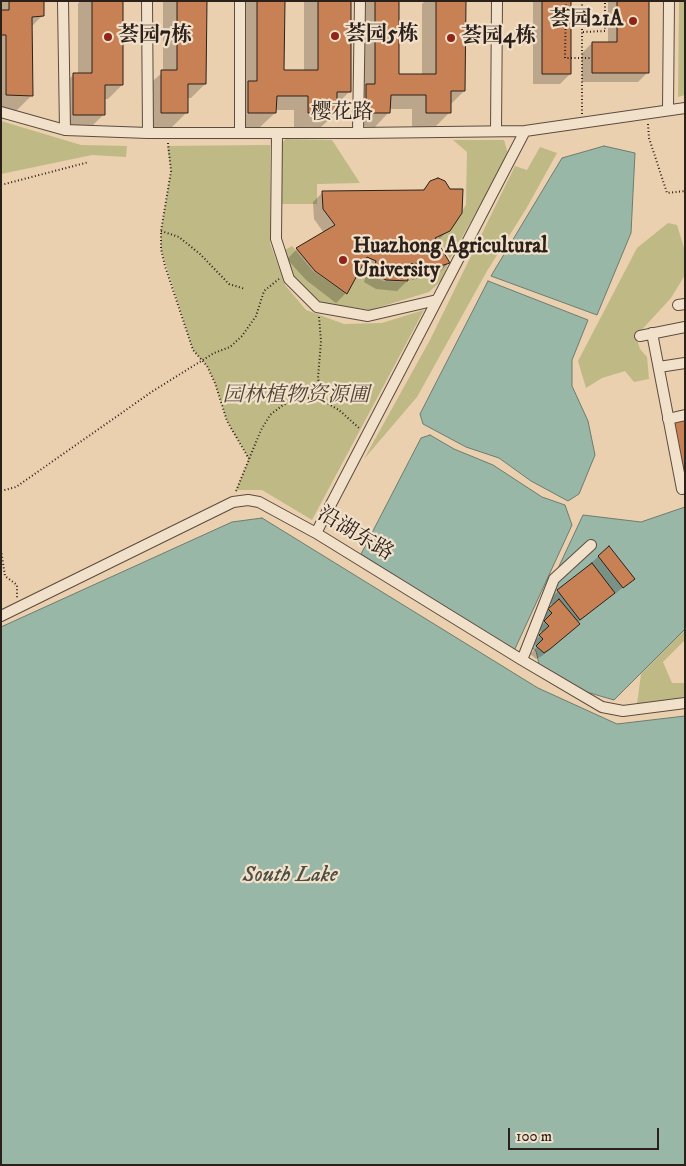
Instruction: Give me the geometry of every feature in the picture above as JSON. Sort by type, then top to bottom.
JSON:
[{"type":"street","points":[[64,1],[64,130]]},
{"type":"street","points":[[147,1],[148,133]]},
{"type":"street","points":[[240,1],[240,133]]},
{"type":"street","points":[[358,133],[360,1]]},
{"type":"street","points":[[496,1],[496,131]]},
{"type":"street","points":[[668,110],[669,1]]},
{"type":"street","name":"樱花路","points":[[1,112],[64,130],[148,133],[358,133],[525,131],[685,108]]},
{"type":"street","points":[[316,533],[525,131]]},
{"type":"street","points":[[277,133],[276,239],[289,279],[317,307],[368,316],[437,300]]},
{"type":"street","points":[[640,336],[685,327]]},
{"type":"street","points":[[652,334],[682,489]]},
{"type":"street","points":[[658,367],[685,363]]},
{"type":"street","points":[[668,418],[685,415]]},
{"type":"street","name":"沿湖东路","points":[[1,616],[233,502],[248,500],[259,502],[316,533],[602,707],[623,711],[685,703]]},
{"type":"street","points":[[522,660],[554,579],[591,545]]},
{"type":"path","points":[[566,1],[566,58],[592,58]]},
{"type":"path","points":[[582,1],[582,123]]},
{"type":"path","points":[[582,32],[606,31],[605,1]]},
{"type":"path","points":[[646,114],[650,138],[667,193],[685,191]]},
{"type":"path","points":[[168,133],[170,171],[161,231],[161,248],[165,266],[193,350],[203,361],[215,383],[228,422],[249,459]]},
{"type":"path","points":[[1,185],[89,162]]},
{"type":"path","points":[[161,231],[179,237],[200,254],[229,284],[245,289]]},
{"type":"path","points":[[1,491],[16,488],[153,391],[214,353],[230,347],[242,336],[256,316],[264,291],[287,272]]},
{"type":"path","points":[[317,307],[321,341],[318,378],[322,400]]},
{"type":"path","points":[[233,502],[254,443],[270,415],[283,405],[295,400],[310,398],[322,400],[340,410],[367,434]]},
{"type":"path","points":[[1,550],[5,576],[17,585],[16,609]]},
{"type":"green space","points":[[679,1],[685,1],[685,95],[678,97]]},
{"type":"green space","points":[[1,121],[81,145],[127,146],[126,157],[92,155],[1,174]]},
{"type":"green space","points":[[286,139],[332,140],[360,183],[317,184],[317,204],[278,204],[277,147]]},
{"type":"green space","points":[[453,140],[504,140],[508,154],[450,259],[437,234],[451,227],[466,205],[467,152]]},
{"type":"green space","name":"园林植物资源圃","points":[[270,145],[270,243],[285,285],[306,310],[344,324],[382,323],[424,310],[312,520],[262,490],[236,490],[249,459],[227,421],[215,383],[207,366],[193,350],[161,249],[161,231],[171,171],[167,146]]},
{"type":"green space","points":[[540,147],[557,153],[526,209],[487,271],[417,397],[364,459],[430,340],[515,166],[527,170]]},
{"type":"green space","points":[[668,223],[677,225],[685,251],[685,275],[671,298],[636,336],[640,349],[647,357],[649,379],[634,382],[625,371],[602,378],[586,388],[578,361],[637,248]]},
{"type":"green space","points":[[292,246],[313,271],[346,294],[360,269],[383,281],[409,282],[409,274],[448,264],[441,281],[429,292],[370,310],[322,303],[292,278],[283,251]]},
{"type":"green space","points":[[685,629],[685,640],[663,662],[672,683],[685,683],[685,698],[637,704],[641,674]]},
{"type":"water","points":[[604,146],[635,153],[631,233],[597,315],[491,276],[562,158]]},
{"type":"water","points":[[488,281],[588,320],[572,360],[572,386],[588,421],[595,455],[579,494],[568,501],[531,481],[499,458],[466,447],[423,424],[420,414]]},
{"type":"water","points":[[430,435],[454,449],[493,465],[542,497],[565,505],[572,525],[514,651],[361,554],[421,438]]},
{"type":"water","points":[[685,507],[685,629],[614,700],[583,691],[539,664],[536,651],[527,643],[553,579],[583,515],[641,522]]},
{"type":"water","name":"South Lake","points":[[262,518],[538,688],[617,724],[685,716],[685,1165],[1,1165],[1,627],[232,522]]},
{"type":"building","points":[[9,1],[44,1],[44,16],[32,17],[33,96],[6,95],[6,35],[1,35],[1,10],[9,10]]},
{"type":"building","name":"荟园7栋","points":[[92,1],[123,1],[123,85],[105,85],[105,115],[73,115],[73,73],[92,73]]},
{"type":"building","points":[[177,1],[207,1],[206,84],[188,84],[188,113],[161,113],[161,70],[177,70]]},
{"type":"building","name":"荟园5栋","points":[[257,1],[285,1],[284,70],[318,70],[318,1],[351,1],[351,92],[337,92],[337,113],[308,113],[308,96],[277,96],[276,113],[248,113],[248,81],[257,81]]},
{"type":"building","name":"荟园4栋","points":[[375,1],[399,1],[399,74],[436,74],[436,1],[466,1],[465,91],[451,91],[451,113],[426,113],[426,95],[391,95],[390,113],[366,113],[366,84],[375,84]]},
{"type":"building","points":[[542,1],[571,1],[571,74],[542,74]]},
{"type":"building","name":"荟园21A","points":[[617,1],[649,1],[649,73],[592,73],[592,42],[617,42]]},
{"type":"building","points":[[438,178],[445,181],[450,189],[463,189],[462,213],[450,231],[435,238],[450,263],[421,272],[420,263],[408,264],[408,281],[386,280],[373,273],[376,261],[367,257],[347,294],[315,271],[296,248],[335,225],[323,209],[322,191],[424,190],[430,181]]},
{"type":"building","points":[[685,419],[685,474],[684,474],[674,421]]},
{"type":"building","points":[[609,546],[635,579],[623,588],[598,556]]},
{"type":"building","points":[[592,563],[615,593],[580,620],[557,590]]},
{"type":"building","points":[[559,599],[580,624],[544,653],[536,646],[543,639],[539,635],[549,626],[544,621],[552,613],[548,609]]},
{"type":"place","name":"荟园21A","points":[[633,21]]},
{"type":"place","name":"荟园5栋","points":[[335,36]]},
{"type":"place","name":"荟园7栋","points":[[108,37]]},
{"type":"place","name":"荟园4栋","points":[[451,38]]},
{"type":"place","name":"Huazhong Agricultural University","points":[[343,260]]}]
